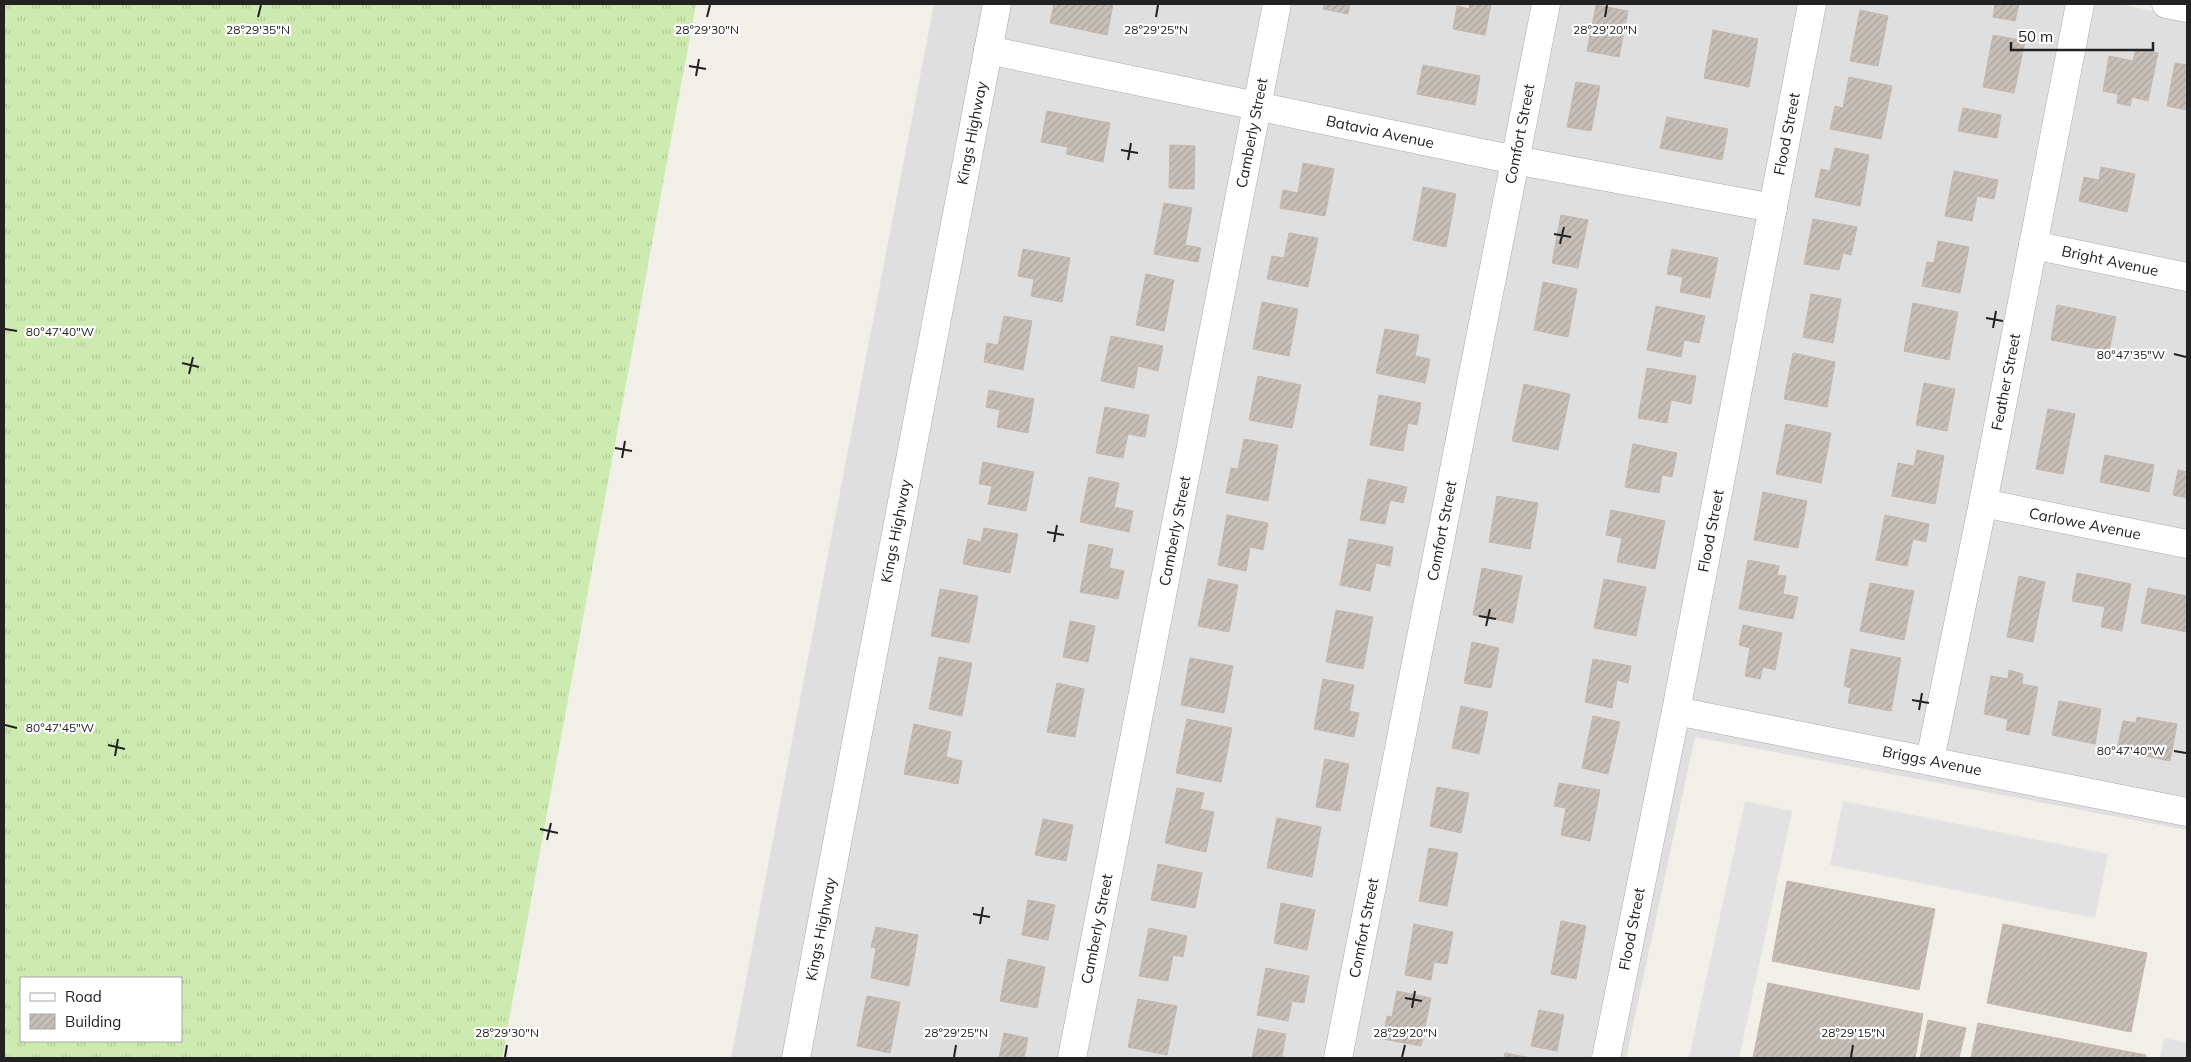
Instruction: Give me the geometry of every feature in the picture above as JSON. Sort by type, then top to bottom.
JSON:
[{"type":"street","name":"Kings Highway","points":[[796,1058],[997,4]]},
{"type":"street","name":"Camberly Street","points":[[1072,1058],[1278,4]]},
{"type":"street","name":"Comfort Street","points":[[1338,1058],[1546,4]]},
{"type":"street","name":"Flood Street","points":[[1606,1058],[1676,711],[1812,4]]},
{"type":"street","name":"Feather Street","points":[[1930,760],[1983,503],[2080,4]]},
{"type":"street","points":[[2166,4],[2187,8]]},
{"type":"street","name":"Batavia Avenue","points":[[988,50],[1515,160],[1772,208]]},
{"type":"street","name":"Bright Avenue","points":[[2033,245],[2187,277]]},
{"type":"street","name":"Carlowe Avenue","points":[[1983,503],[2187,544]]},
{"type":"street","name":"Briggs Avenue","points":[[1676,711],[2187,812]]},
{"type":"shaded area","points":[[934,4],[985,4],[785,1058],[731,1058]]},
{"type":"shaded area","points":[[1008,4],[1266,4],[1248,95],[1001,43]]},
{"type":"shaded area","points":[[1289,4],[1534,4],[1506,148],[1270,100]]},
{"type":"shaded area","points":[[1557,4],[1800,4],[1763,197],[1528,153]]},
{"type":"shaded area","points":[[1823,4],[2069,4],[1921,748],[1689,703]]},
{"type":"shaded area","points":[[2092,4],[2119,4],[2187,18],[2187,267],[2046,238]]},
{"type":"shaded area","points":[[997,62],[1244,114],[1061,1058],[807,1058]]},
{"type":"shaded area","points":[[1266,119],[1502,168],[1327,1058],[1083,1058]]},
{"type":"shaded area","points":[[1524,172],[1760,216],[1594,1058],[1349,1058]]},
{"type":"shaded area","points":[[2042,257],[2187,287],[2187,534],[1995,495]]},
{"type":"shaded area","points":[[1992,515],[2187,554],[2187,803],[1943,753]]},
{"type":"shaded area","points":[[1685,723],[2187,822],[2187,830],[1695,737],[1626,1058],[1617,1058]]},
{"type":"shaded area","points":[[1745,801],[1792,811],[1739,1058],[1689,1058]]},
{"type":"shaded area","points":[[1843,801],[2108,854],[2095,918],[1830,865]]},
{"type":"shaded area","points":[[2164,1038],[2187,1043],[2187,1058],[2160,1058]]},
{"type":"green space","points":[[4,4],[696,4],[502,1058],[4,1058]]},
{"type":"building","points":[[1054,4],[1113,4],[1107,35],[1050,23]]},
{"type":"building","points":[[1324,4],[1350,4],[1348,14],[1323,9]]},
{"type":"building","points":[[1470,4],[1491,4],[1485,35],[1453,29],[1457,6],[1469,9]]},
{"type":"building","points":[[1995,4],[2019,4],[2015,21],[1993,17]]},
{"type":"building","points":[[1596,5],[1628,11],[1619,57],[1587,51]]},
{"type":"building","points":[[1860,10],[1888,16],[1878,66],[1850,61]]},
{"type":"building","points":[[1713,30],[1758,39],[1749,87],[1704,78]]},
{"type":"building","points":[[1993,35],[2025,41],[2014,93],[1983,87]]},
{"type":"building","points":[[2136,49],[2158,53],[2148,101],[2132,97],[2130,106],[2117,103],[2118,94],[2103,91],[2109,56],[2133,61]]},
{"type":"building","points":[[2175,63],[2187,65],[2187,110],[2167,106]]},
{"type":"building","points":[[1423,65],[1480,76],[1475,105],[1417,94]]},
{"type":"building","points":[[1849,77],[1892,86],[1881,139],[1830,129],[1835,106],[1843,108]]},
{"type":"building","points":[[1576,82],[1600,86],[1591,131],[1567,127]]},
{"type":"building","points":[[1963,108],[2001,115],[1997,138],[1958,131]]},
{"type":"building","points":[[1047,111],[1110,123],[1103,162],[1066,154],[1068,147],[1041,142]]},
{"type":"building","points":[[1667,117],[1728,129],[1722,160],[1660,148]]},
{"type":"building","points":[[1170,145],[1195,146],[1194,189],[1169,188]]},
{"type":"building","points":[[1835,148],[1869,155],[1860,206],[1815,197],[1821,169],[1830,171]]},
{"type":"building","points":[[1303,163],[1334,169],[1325,216],[1280,208],[1283,190],[1298,193]]},
{"type":"building","points":[[2101,167],[2135,174],[2127,212],[2079,201],[2084,177],[2099,180]]},
{"type":"building","points":[[1954,171],[1998,180],[1994,199],[1977,196],[1972,221],[1945,216]]},
{"type":"building","points":[[1423,187],[1456,194],[1446,247],[1413,240]]},
{"type":"building","points":[[1164,203],[1192,208],[1185,245],[1201,248],[1198,262],[1154,254]]},
{"type":"building","points":[[1561,215],[1588,220],[1578,268],[1552,263]]},
{"type":"building","points":[[1813,219],[1857,227],[1851,255],[1843,253],[1839,270],[1804,264]]},
{"type":"building","points":[[1289,233],[1318,238],[1308,287],[1267,279],[1272,256],[1284,258]]},
{"type":"building","points":[[1938,241],[1969,247],[1960,293],[1922,286],[1927,262],[1934,263]]},
{"type":"building","points":[[1023,249],[1070,258],[1062,302],[1031,296],[1034,279],[1018,276]]},
{"type":"building","points":[[1672,249],[1718,258],[1710,298],[1680,292],[1683,277],[1667,274]]},
{"type":"building","points":[[1146,274],[1174,280],[1164,331],[1136,325]]},
{"type":"building","points":[[1543,282],[1577,289],[1568,337],[1534,330]]},
{"type":"building","points":[[1811,294],[1841,299],[1833,343],[1803,337]]},
{"type":"building","points":[[1262,302],[1298,309],[1289,356],[1253,349]]},
{"type":"building","points":[[1913,303],[1958,312],[1949,360],[1904,351]]},
{"type":"building","points":[[2057,305],[2116,317],[2109,351],[2051,340]]},
{"type":"building","points":[[1656,306],[1705,316],[1699,343],[1684,340],[1681,357],[1647,350]]},
{"type":"building","points":[[1004,316],[1032,321],[1023,370],[984,362],[987,343],[998,345]]},
{"type":"building","points":[[1385,329],[1419,335],[1415,356],[1430,359],[1425,383],[1376,373]]},
{"type":"building","points":[[1111,336],[1163,346],[1158,371],[1138,366],[1134,388],[1101,381]]},
{"type":"building","points":[[1793,353],[1835,362],[1827,407],[1784,399]]},
{"type":"building","points":[[1647,368],[1696,376],[1691,404],[1671,400],[1667,423],[1638,418]]},
{"type":"building","points":[[1258,376],[1301,385],[1292,428],[1249,420]]},
{"type":"building","points":[[1924,383],[1955,389],[1947,431],[1916,425]]},
{"type":"building","points":[[1524,384],[1570,394],[1558,450],[1512,441]]},
{"type":"building","points":[[989,390],[1034,399],[1028,433],[997,427],[1000,410],[986,407]]},
{"type":"building","points":[[1379,395],[1421,403],[1417,425],[1408,423],[1403,451],[1370,445]]},
{"type":"building","points":[[1105,407],[1149,415],[1145,437],[1128,434],[1123,458],[1096,453]]},
{"type":"building","points":[[2048,409],[2075,414],[2063,474],[2036,469]]},
{"type":"building","points":[[1786,424],[1831,433],[1821,483],[1776,474]]},
{"type":"building","points":[[1244,439],[1278,445],[1268,501],[1226,493],[1231,468],[1238,469]]},
{"type":"building","points":[[1633,444],[1677,453],[1672,477],[1662,475],[1659,493],[1625,487]]},
{"type":"building","points":[[1917,450],[1944,456],[1935,504],[1892,496],[1898,463],[1914,466]]},
{"type":"building","points":[[2105,455],[2154,465],[2149,492],[2100,482]]},
{"type":"building","points":[[983,462],[1034,472],[1026,511],[988,504],[992,486],[979,484]]},
{"type":"building","points":[[2178,470],[2187,472],[2187,498],[2173,495]]},
{"type":"building","points":[[1089,477],[1119,483],[1114,507],[1133,511],[1129,532],[1080,522]]},
{"type":"building","points":[[1368,479],[1407,487],[1403,503],[1390,500],[1385,524],[1360,520]]},
{"type":"building","points":[[1763,492],[1807,501],[1798,548],[1754,540]]},
{"type":"building","points":[[1497,496],[1538,503],[1530,549],[1489,542]]},
{"type":"building","points":[[1611,510],[1665,521],[1655,569],[1617,562],[1622,538],[1606,535]]},
{"type":"building","points":[[1227,515],[1268,523],[1263,550],[1250,547],[1246,571],[1218,565]]},
{"type":"building","points":[[1885,515],[1929,524],[1926,542],[1913,539],[1907,566],[1876,560]]},
{"type":"building","points":[[984,528],[1018,534],[1010,573],[963,564],[968,539],[981,542]]},
{"type":"building","points":[[1349,539],[1393,547],[1390,566],[1376,563],[1370,591],[1340,585]]},
{"type":"building","points":[[1089,544],[1113,549],[1109,568],[1124,571],[1118,599],[1080,592]]},
{"type":"building","points":[[1748,560],[1779,566],[1777,575],[1786,576],[1783,594],[1798,597],[1793,619],[1739,609]]},
{"type":"building","points":[[1482,568],[1522,576],[1513,623],[1473,615]]},
{"type":"building","points":[[2077,573],[2131,584],[2122,631],[2101,627],[2105,607],[2072,601]]},
{"type":"building","points":[[2019,576],[2045,582],[2033,642],[2007,637]]},
{"type":"building","points":[[1208,579],[1238,585],[1229,632],[1198,626]]},
{"type":"building","points":[[1604,579],[1646,587],[1636,636],[1594,628]]},
{"type":"building","points":[[1870,583],[1914,591],[1904,640],[1860,631]]},
{"type":"building","points":[[2148,588],[2187,596],[2187,632],[2141,623]]},
{"type":"building","points":[[940,589],[978,596],[969,643],[931,636]]},
{"type":"building","points":[[1336,610],[1373,617],[1363,669],[1326,662]]},
{"type":"building","points":[[1070,621],[1095,626],[1088,662],[1063,657]]},
{"type":"building","points":[[1743,625],[1782,633],[1775,670],[1763,667],[1760,679],[1745,676],[1750,648],[1739,645]]},
{"type":"building","points":[[1472,642],[1499,648],[1491,688],[1464,683]]},
{"type":"building","points":[[1851,649],[1901,658],[1891,711],[1848,703],[1851,688],[1844,686]]},
{"type":"building","points":[[939,657],[972,663],[962,716],[929,709]]},
{"type":"building","points":[[1190,658],[1233,666],[1224,713],[1181,705]]},
{"type":"building","points":[[1593,659],[1631,666],[1628,683],[1617,680],[1612,708],[1585,702]]},
{"type":"building","points":[[2009,670],[2023,674],[2022,684],[2038,687],[2029,735],[2006,730],[2008,719],[1984,714],[1991,676],[2008,679]]},
{"type":"building","points":[[1323,679],[1354,685],[1349,711],[1359,713],[1354,737],[1314,729]]},
{"type":"building","points":[[1057,683],[1084,689],[1075,737],[1047,732]]},
{"type":"building","points":[[2059,701],[2101,709],[2095,744],[2052,735]]},
{"type":"building","points":[[1461,706],[1488,712],[1479,754],[1452,748]]},
{"type":"building","points":[[1593,716],[1620,722],[1608,774],[1582,768]]},
{"type":"building","points":[[2137,717],[2177,724],[2170,761],[2117,750],[2123,721],[2136,723]]},
{"type":"building","points":[[1187,719],[1232,728],[1221,782],[1176,773]]},
{"type":"building","points":[[914,724],[951,732],[946,757],[962,761],[958,784],[904,774]]},
{"type":"building","points":[[1325,759],[1349,764],[1340,811],[1316,807]]},
{"type":"building","points":[[1559,783],[1600,790],[1590,841],[1561,835],[1566,808],[1554,806]]},
{"type":"building","points":[[1437,787],[1469,793],[1461,833],[1430,826]]},
{"type":"building","points":[[1177,788],[1204,793],[1200,809],[1214,812],[1206,852],[1165,843]]},
{"type":"building","points":[[1277,818],[1321,827],[1312,877],[1267,868]]},
{"type":"building","points":[[1043,819],[1073,825],[1066,861],[1035,855]]},
{"type":"building","points":[[1429,848],[1458,853],[1447,906],[1419,901]]},
{"type":"building","points":[[1158,864],[1202,873],[1195,908],[1151,900]]},
{"type":"building","points":[[1787,881],[1935,909],[1919,990],[1772,961]]},
{"type":"building","points":[[1028,900],[1055,905],[1048,940],[1022,935]]},
{"type":"building","points":[[1281,903],[1315,910],[1307,950],[1274,943]]},
{"type":"building","points":[[1561,921],[1586,926],[1576,979],[1551,974]]},
{"type":"building","points":[[1414,924],[1453,932],[1447,964],[1434,962],[1431,980],[1405,975]]},
{"type":"building","points":[[2003,924],[2147,953],[2131,1032],[1987,1003]]},
{"type":"building","points":[[876,927],[918,935],[909,986],[871,978],[876,948],[871,947]]},
{"type":"building","points":[[1149,928],[1187,936],[1183,957],[1173,955],[1168,981],[1139,976]]},
{"type":"building","points":[[1008,959],[1045,967],[1037,1008],[1000,1001]]},
{"type":"building","points":[[1266,968],[1309,976],[1304,1003],[1292,1001],[1288,1021],[1257,1015]]},
{"type":"building","points":[[1768,983],[1923,1014],[1915,1058],[1753,1058]]},
{"type":"building","points":[[1397,991],[1431,998],[1421,1046],[1383,1039],[1387,1016],[1392,1017]]},
{"type":"building","points":[[867,996],[900,1002],[890,1053],[857,1046]]},
{"type":"building","points":[[1138,999],[1177,1006],[1167,1055],[1128,1047]]},
{"type":"building","points":[[1539,1010],[1564,1015],[1557,1051],[1531,1046]]},
{"type":"building","points":[[1928,1020],[1966,1028],[1959,1058],[1920,1058]]},
{"type":"building","points":[[1978,1023],[2146,1055],[2145,1058],[1971,1058]]},
{"type":"building","points":[[1258,1029],[1286,1034],[1282,1057],[1288,1058],[1252,1058]]},
{"type":"building","points":[[1004,1033],[1028,1038],[1024,1058],[999,1058]]},
{"type":"building","points":[[1505,1053],[1531,1058],[1504,1058]]}]
